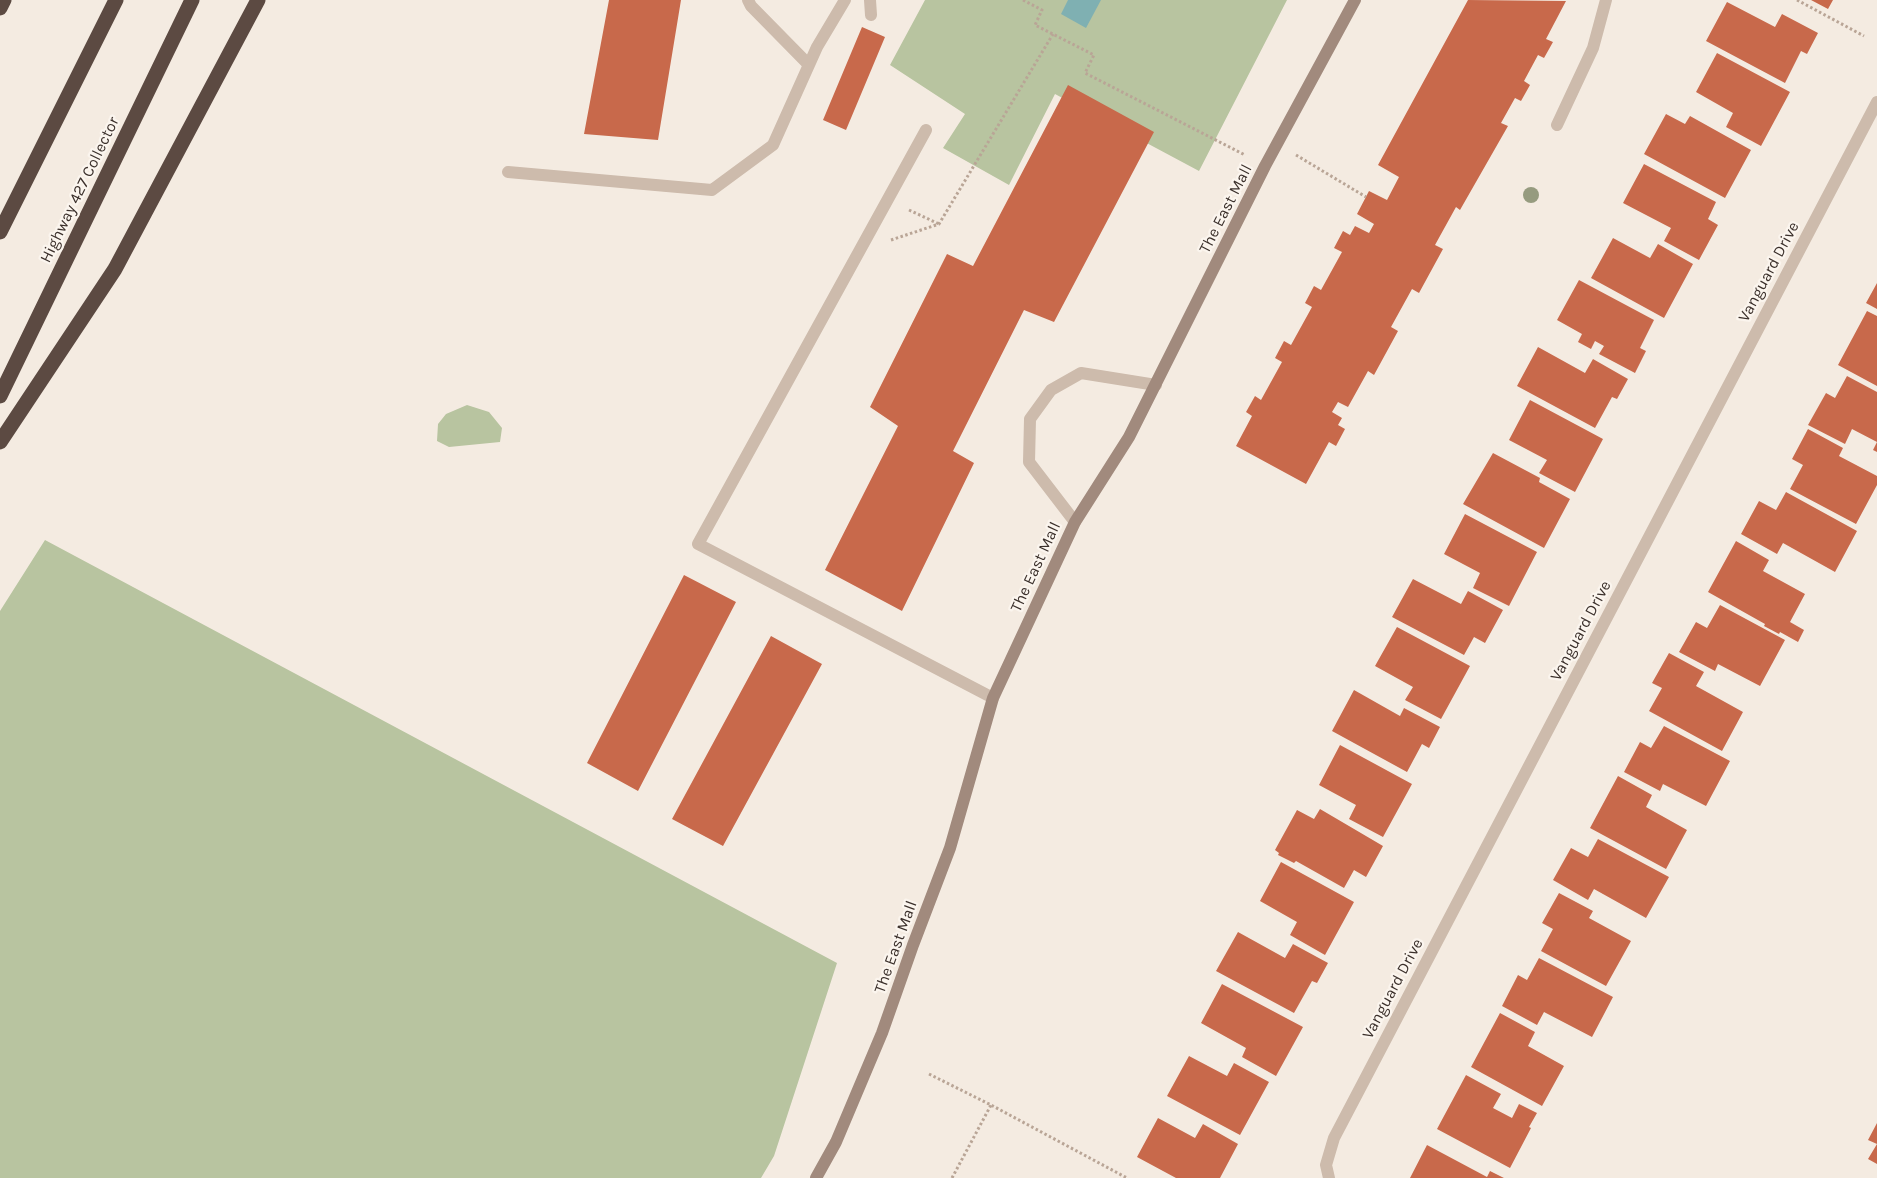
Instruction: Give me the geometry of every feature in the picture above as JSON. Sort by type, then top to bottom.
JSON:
[{"type":"highway","points":[[0,8],[4,0]]},
{"type":"highway","points":[[0,232],[116,0]]},
{"type":"highway","name":"Highway 427 Collector","points":[[0,396],[192,0]]},
{"type":"highway","points":[[0,442],[115,269],[258,0]]},
{"type":"main road","name":"The East Mall","points":[[816,1178],[836,1142],[882,1033],[950,848],[993,698],[1075,522],[1129,437],[1265,166],[1355,0]]},
{"type":"street","points":[[748,0],[751,6],[809,64]]},
{"type":"street","points":[[508,172],[712,190],[773,145],[817,47],[845,0]]},
{"type":"street","points":[[870,0],[871,16]]},
{"type":"street","points":[[1557,125],[1593,48],[1606,0]]},
{"type":"street","name":"Vanguard Drive","points":[[1329,1178],[1326,1165],[1334,1138],[1877,102]]},
{"type":"street","points":[[926,130],[698,544],[993,698]]},
{"type":"street","points":[[1075,522],[1029,462],[1030,418],[1050,390],[1081,373],[1156,385]]},
{"type":"path","points":[[1023,0],[1042,10],[1035,25],[1094,55],[1085,73],[1265,166]]},
{"type":"path","points":[[1797,0],[1864,36]]},
{"type":"path","points":[[889,241],[939,224],[1052,34]]},
{"type":"path","points":[[1277,144],[1366,196]]},
{"type":"path","points":[[888,200],[939,224]]},
{"type":"path","points":[[928,1074],[991,1105],[1127,1178]]},
{"type":"path","points":[[952,1178],[991,1105]]},
{"type":"green space","points":[[925,0],[1287,0],[1199,171],[1055,94],[1009,185],[943,148],[965,114],[890,65]]},
{"type":"green space","points":[[467,405],[489,412],[502,428],[500,442],[449,447],[437,441],[438,424],[446,414]]},
{"type":"green space","points":[[45,540],[837,963],[774,1156],[761,1178],[0,1178],[0,611]]},
{"type":"water","points":[[1068,0],[1101,0],[1086,28],[1061,14]]},
{"type":"building","points":[[609,0],[681,0],[658,140],[584,134]]},
{"type":"building","points":[[1468,0],[1566,1],[1546,39],[1553,42],[1544,58],[1538,55],[1524,81],[1530,85],[1521,101],[1515,98],[1501,123],[1508,126],[1460,210],[1456,207],[1435,245],[1443,249],[1419,293],[1412,289],[1391,327],[1398,331],[1374,375],[1368,371],[1348,407],[1338,402],[1332,412],[1342,418],[1338,425],[1345,429],[1336,446],[1329,442],[1306,484],[1236,446],[1252,416],[1246,412],[1255,396],[1261,400],[1282,362],[1275,358],[1284,341],[1291,345],[1312,307],[1305,303],[1314,286],[1321,290],[1342,252],[1334,248],[1343,231],[1350,235],[1355,226],[1369,233],[1374,224],[1357,214],[1369,191],[1387,200],[1399,177],[1378,165]]},
{"type":"building","points":[[1811,0],[1833,0],[1828,9]]},
{"type":"building","points":[[1727,2],[1775,27],[1782,14],[1818,33],[1807,54],[1801,51],[1785,83],[1706,41]]},
{"type":"building","points":[[862,27],[885,37],[846,130],[823,120]]},
{"type":"building","points":[[1717,53],[1790,92],[1761,146],[1726,127],[1733,113],[1696,92]]},
{"type":"building","points":[[1068,85],[1154,132],[1054,322],[1024,310],[953,451],[974,463],[902,611],[825,570],[898,426],[870,407],[947,254],[973,266]]},
{"type":"building","points":[[1666,114],[1685,124],[1690,116],[1751,150],[1725,198],[1644,154]]},
{"type":"building","points":[[1644,164],[1716,202],[1708,219],[1718,225],[1699,260],[1664,241],[1671,228],[1623,203]]},
{"type":"building","points":[[1613,238],[1650,258],[1658,244],[1693,264],[1664,318],[1591,278]]},
{"type":"building","points":[[1579,280],[1654,320],[1640,348],[1646,351],[1635,373],[1599,354],[1604,346],[1595,341],[1591,349],[1578,342],[1582,334],[1557,320]]},
{"type":"building","points":[[1877,283],[1877,309],[1866,303]]},
{"type":"building","points":[[1867,311],[1877,316],[1877,386],[1838,365]]},
{"type":"building","points":[[1538,347],[1585,373],[1593,359],[1628,379],[1617,399],[1612,397],[1595,428],[1517,386]]},
{"type":"building","points":[[1847,376],[1877,392],[1877,442],[1852,429],[1845,444],[1808,425],[1826,393],[1835,398]]},
{"type":"building","points":[[1530,400],[1603,439],[1575,492],[1539,473],[1547,460],[1509,440]]},
{"type":"building","points":[[1808,429],[1843,448],[1839,456],[1877,476],[1877,485],[1856,524],[1790,489],[1803,465],[1792,459]]},
{"type":"building","points":[[1877,442],[1877,452],[1873,450]]},
{"type":"building","points":[[1493,453],[1540,478],[1539,482],[1570,499],[1544,548],[1463,504]]},
{"type":"building","points":[[1786,492],[1857,531],[1835,572],[1783,543],[1777,554],[1741,534],[1759,501],[1776,510]]},
{"type":"building","points":[[1465,514],[1537,552],[1509,606],[1473,588],[1480,573],[1444,554]]},
{"type":"building","points":[[1736,541],[1769,560],[1763,571],[1805,594],[1790,622],[1804,630],[1798,642],[1764,626],[1765,624],[1708,592]]},
{"type":"building","points":[[684,575],[736,602],[638,791],[587,763]]},
{"type":"building","points":[[1413,579],[1461,604],[1468,591],[1503,610],[1485,643],[1474,637],[1464,655],[1392,617]]},
{"type":"building","points":[[1720,605],[1785,640],[1760,686],[1718,664],[1715,671],[1679,652],[1696,622],[1707,628]]},
{"type":"building","points":[[1397,627],[1470,666],[1441,719],[1405,700],[1413,687],[1375,666]]},
{"type":"building","points":[[771,636],[822,664],[723,846],[672,819]]},
{"type":"building","points":[[1669,653],[1704,672],[1696,686],[1743,712],[1722,751],[1649,711],[1662,688],[1652,683]]},
{"type":"building","points":[[1354,690],[1400,716],[1404,708],[1440,727],[1429,748],[1422,744],[1407,772],[1332,731]]},
{"type":"building","points":[[1664,726],[1730,761],[1706,806],[1663,784],[1660,791],[1624,772],[1640,742],[1651,748]]},
{"type":"building","points":[[1340,745],[1412,784],[1383,837],[1349,819],[1356,805],[1319,785]]},
{"type":"building","points":[[1618,776],[1652,795],[1646,807],[1687,830],[1666,869],[1590,828]]},
{"type":"building","points":[[1320,809],[1383,846],[1366,877],[1354,870],[1344,888],[1296,861],[1294,863],[1278,855],[1279,853],[1275,850],[1297,810],[1314,819]]},
{"type":"building","points":[[1598,839],[1669,877],[1646,918],[1594,889],[1588,900],[1553,880],[1571,848],[1588,857]]},
{"type":"building","points":[[1281,862],[1354,902],[1325,955],[1290,935],[1297,922],[1260,901]]},
{"type":"building","points":[[1559,893],[1593,911],[1589,918],[1631,941],[1606,986],[1541,951],[1553,929],[1542,923]]},
{"type":"building","points":[[1238,932],[1285,958],[1293,944],[1328,963],[1317,983],[1312,981],[1294,1013],[1216,971]]},
{"type":"building","points":[[1539,958],[1613,997],[1592,1037],[1544,1012],[1537,1025],[1502,1006],[1518,975],[1527,980]]},
{"type":"building","points":[[1222,984],[1303,1027],[1276,1076],[1242,1057],[1246,1048],[1201,1023]]},
{"type":"building","points":[[1500,1013],[1535,1032],[1528,1046],[1564,1066],[1542,1106],[1471,1067]]},
{"type":"building","points":[[1189,1056],[1227,1076],[1234,1063],[1269,1082],[1240,1135],[1167,1096]]},
{"type":"building","points":[[1466,1075],[1501,1094],[1493,1108],[1512,1118],[1519,1104],[1537,1113],[1510,1168],[1437,1129]]},
{"type":"building","points":[[1158,1118],[1195,1138],[1203,1124],[1238,1144],[1220,1178],[1176,1178],[1137,1157]]},
{"type":"building","points":[[1877,1123],[1877,1144],[1868,1140]]},
{"type":"building","points":[[1877,1144],[1877,1164],[1868,1159]]},
{"type":"building","points":[[1427,1145],[1487,1177],[1490,1171],[1504,1178],[1410,1178]]}]
